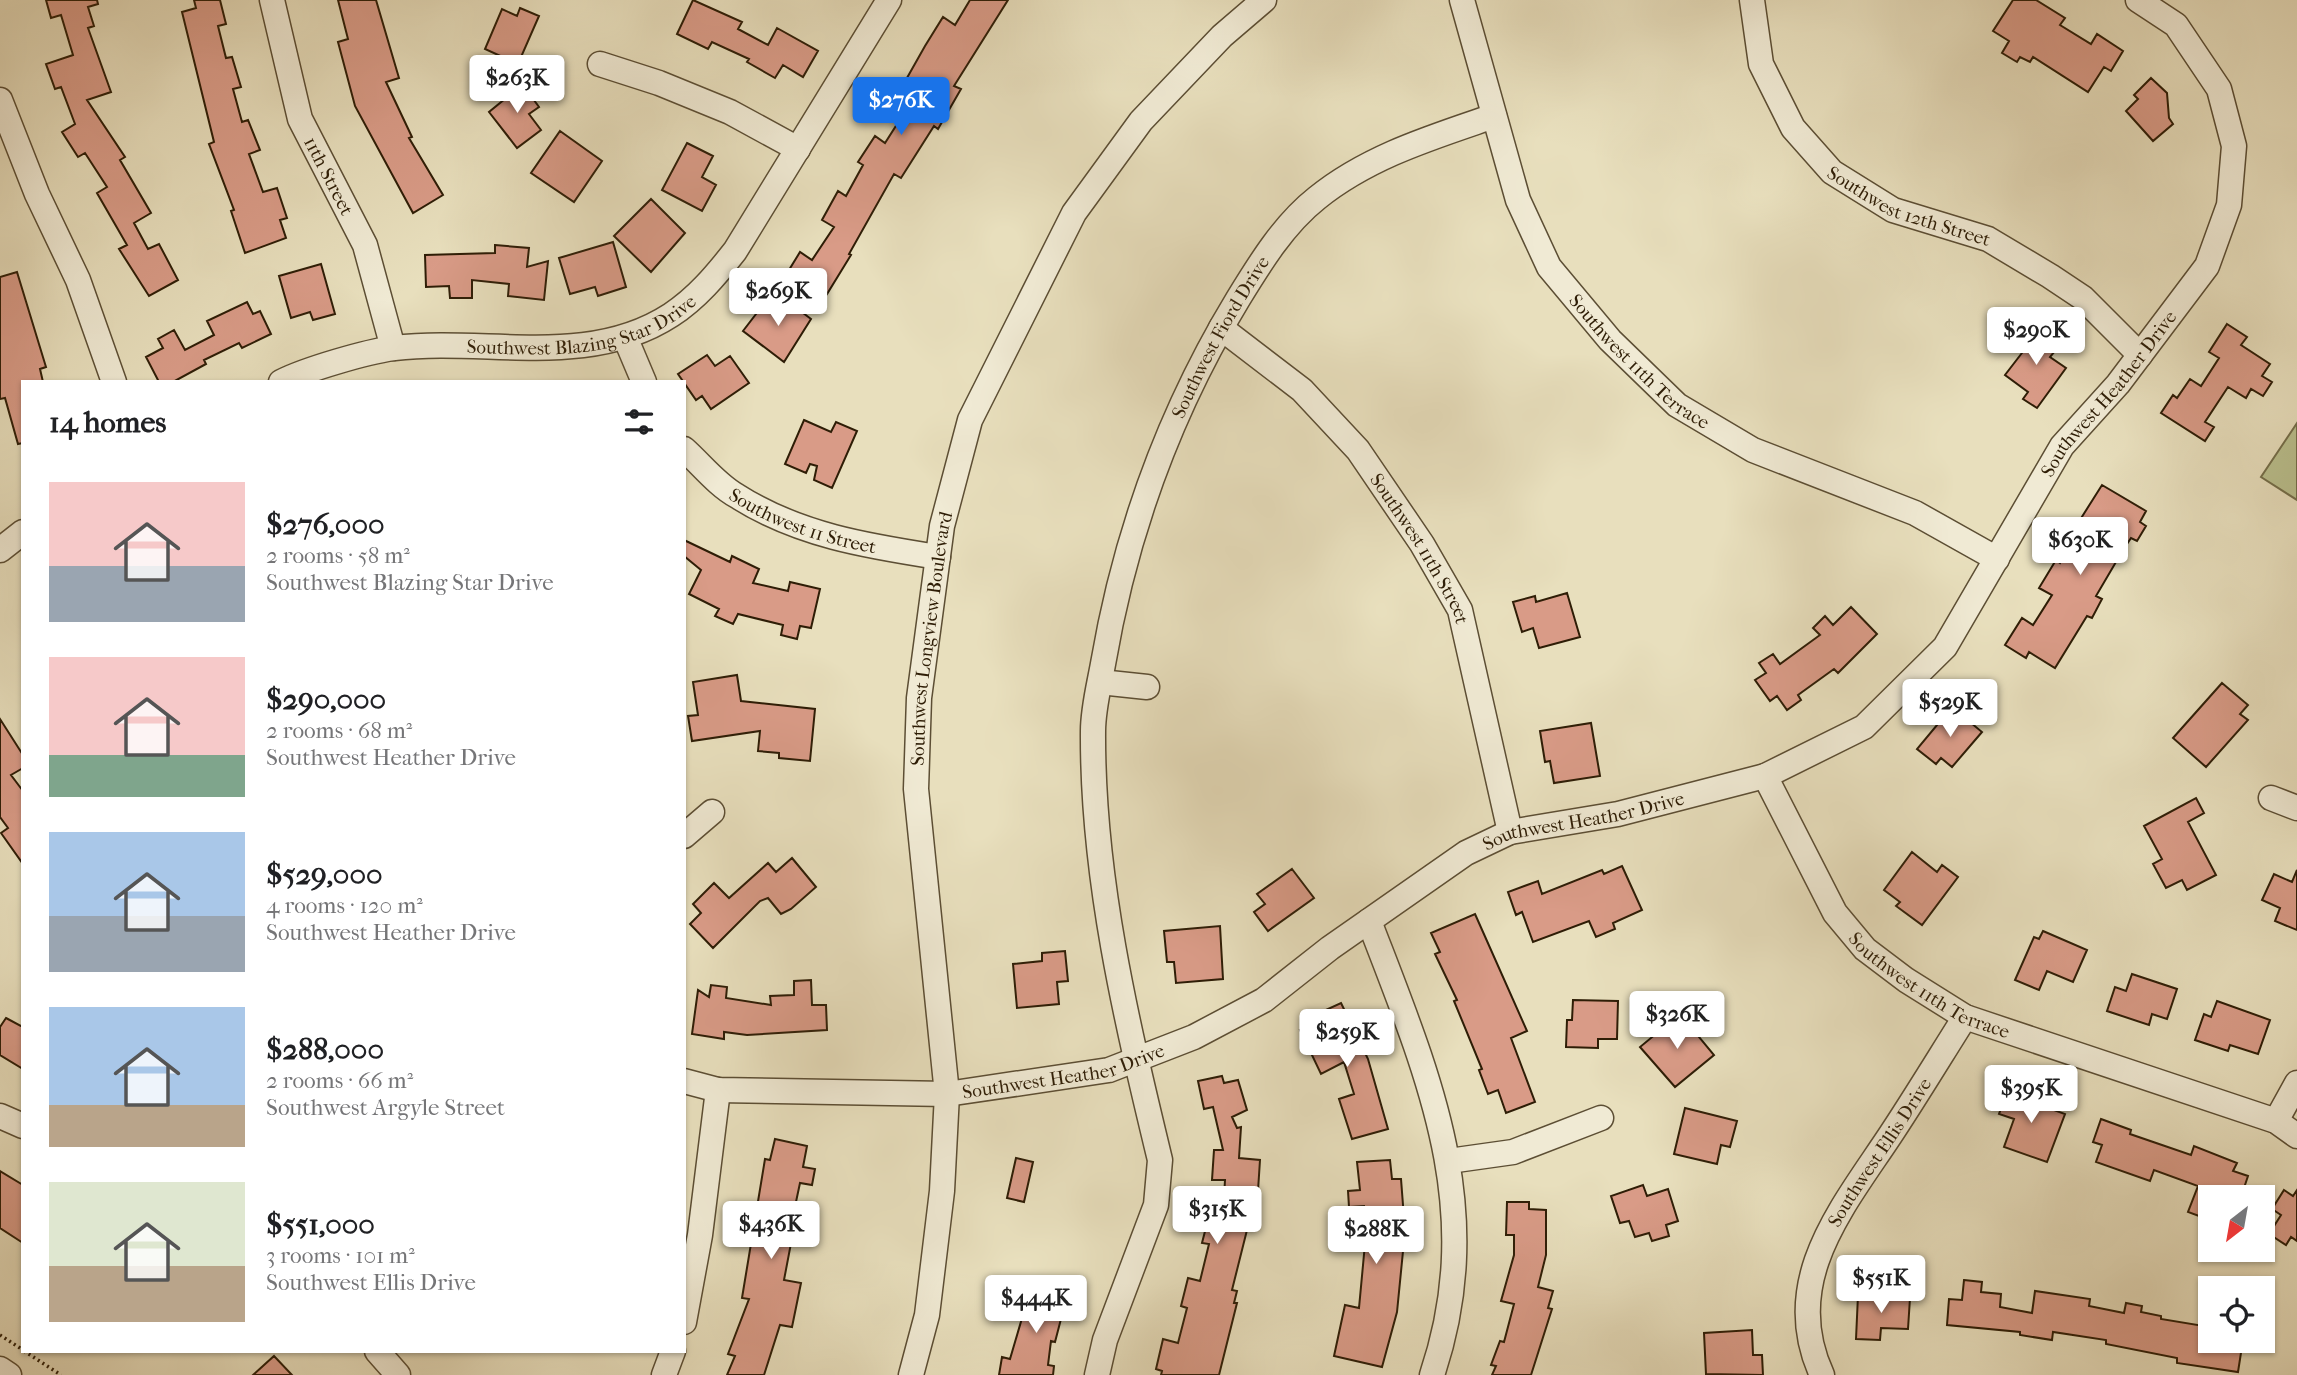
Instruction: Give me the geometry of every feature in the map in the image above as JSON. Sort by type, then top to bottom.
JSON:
[{"type":"street","name":"11th Street","points":[[272,0],[300,119],[365,245],[393,348]]},
{"type":"street","name":"Southwest Blazing Star Drive","points":[[288,380],[393,348],[586,346],[625,337],[672,314],[707,286],[734,251],[889,0]]},
{"type":"street","name":"Southwest Longview Boulevard","points":[[911,1375],[927,1315],[942,1191],[947,1094],[916,789],[919,698],[942,526],[970,420],[1074,213],[1141,121],[1222,36],[1264,0]]},
{"type":"street","name":"Southwest 11th Terrace","points":[[1462,0],[1518,200],[1549,267],[1610,340],[1677,405],[1753,450],[1915,513],[1997,559]]},
{"type":"street","name":"Southwest 12th Street","points":[[1752,0],[1761,64],[1793,128],[1832,172],[1893,210],[1987,239],[2083,298],[2140,355]]},
{"type":"street","name":"Southwest Heather Drive","points":[[686,1082],[718,1090],[947,1094],[1109,1070],[1194,1037],[1264,1000],[1466,853],[1510,832],[1618,814],[1765,776],[1864,727],[1945,647],[2062,446],[2140,355],[2207,266],[2229,205],[2234,146],[2219,89],[2176,25],[2138,0]]},
{"type":"street","points":[[600,64],[659,83],[730,111],[798,149]]},
{"type":"street","points":[[0,100],[37,194],[78,280],[113,380]]},
{"type":"street","name":"Southwest Fiord Drive","points":[[1097,1375],[1105,1340],[1156,1205],[1160,1160],[1109,932],[1096,815],[1093,727],[1113,603],[1146,490],[1209,346],[1265,254],[1317,198],[1391,152],[1494,116]]},
{"type":"street","name":"Southwest 11th Street","points":[[1220,328],[1302,390],[1358,450],[1422,544],[1454,599],[1460,610],[1510,832]]},
{"type":"street","points":[[625,337],[643,380]]},
{"type":"street","name":"Southwest 11 Street","points":[[686,451],[734,495],[790,525],[857,544],[938,557]]},
{"type":"street","points":[[1100,682],[1147,687]]},
{"type":"street","name":"Southwest 11th Terrace","points":[[1765,776],[1835,913],[1865,948],[1965,1017],[2276,1121],[2297,1136]]},
{"type":"street","points":[[2271,798],[2297,808]]},
{"type":"street","points":[[686,834],[712,813]]},
{"type":"street","points":[[1369,921],[1434,1099],[1449,1161],[1455,1231],[1453,1292],[1432,1375]]},
{"type":"street","name":"Southwest Ellis Drive","points":[[1822,1375],[1812,1355],[1808,1325],[1808,1295],[1816,1256],[1835,1218],[1965,1017]]},
{"type":"street","points":[[2276,1121],[2297,1083]]},
{"type":"street","points":[[686,1311],[700,1236],[718,1090]]},
{"type":"street","points":[[0,1116],[21,1125]]},
{"type":"street","points":[[1449,1161],[1513,1152],[1601,1118]]},
{"type":"street","points":[[379,1353],[398,1375]]},
{"type":"street","points":[[664,1375],[672,1353]]},
{"type":"street","points":[[0,1369],[9,1375]]},
{"type":"path","points":[[0,1335],[21,1348]]},
{"type":"path","points":[[28,1353],[61,1375]]},
{"type":"green space","points":[[2297,423],[2297,500],[2261,477]]},
{"type":"building","points":[[46,0],[97,0],[98,4],[88,7],[94,26],[88,28],[111,92],[87,100],[125,157],[120,160],[151,213],[134,223],[148,249],[159,244],[178,280],[149,296],[119,249],[127,245],[97,193],[107,187],[85,153],[78,157],[62,132],[75,124],[61,87],[55,89],[46,64],[73,55],[61,15],[51,18]]},
{"type":"building","points":[[194,0],[220,0],[226,24],[218,26],[226,58],[232,57],[241,87],[233,89],[242,122],[248,120],[260,150],[249,154],[263,192],[277,188],[287,218],[280,220],[286,238],[245,253],[231,211],[234,210],[209,144],[214,142],[182,12],[196,8]]},
{"type":"building","points":[[338,0],[376,0],[399,78],[386,82],[412,137],[409,138],[443,195],[413,213],[355,106],[338,42],[348,39]]},
{"type":"building","points":[[693,0],[742,22],[738,29],[768,45],[777,28],[818,51],[803,77],[783,65],[775,78],[747,62],[749,59],[712,42],[708,49],[677,34]]},
{"type":"building","points":[[970,0],[1008,0],[954,86],[961,89],[938,129],[934,126],[901,178],[894,174],[827,294],[789,270],[800,252],[812,260],[834,227],[822,220],[838,191],[846,196],[863,165],[858,162],[875,136],[885,143],[906,110],[897,105],[907,88],[903,85],[925,46],[943,17],[955,25]]},
{"type":"building","points":[[2013,0],[2036,0],[2065,18],[2060,25],[2091,44],[2097,34],[2123,51],[2111,71],[2104,67],[2088,92],[2033,57],[2030,62],[2020,57],[2017,62],[2002,53],[2009,41],[1993,31]]},
{"type":"building","points":[[520,8],[539,16],[518,64],[485,49],[502,9],[517,16]]},
{"type":"building","points":[[2151,78],[2167,93],[2169,118],[2173,124],[2153,141],[2126,111],[2138,99],[2134,95]]},
{"type":"building","points":[[520,81],[539,107],[529,114],[541,130],[517,148],[489,112],[506,98],[503,94]]},
{"type":"building","points":[[560,131],[602,161],[574,202],[531,173]]},
{"type":"building","points":[[687,143],[713,156],[702,177],[716,185],[702,211],[662,190]]},
{"type":"building","points":[[651,199],[685,233],[651,272],[614,236]]},
{"type":"building","points":[[613,242],[626,287],[598,296],[595,287],[570,294],[559,258]]},
{"type":"building","points":[[495,245],[529,248],[527,267],[548,261],[544,300],[508,296],[509,284],[472,280],[472,298],[450,298],[449,286],[426,287],[425,255],[495,253]]},
{"type":"building","points":[[321,264],[335,314],[313,320],[310,312],[291,318],[279,276]]},
{"type":"building","points":[[17,272],[46,367],[40,369],[43,380],[21,380],[21,443],[18,444],[5,398],[0,399],[0,277]]},
{"type":"building","points":[[782,297],[811,319],[784,362],[743,331],[763,305],[770,312]]},
{"type":"building","points":[[247,302],[253,314],[260,311],[271,334],[242,348],[239,343],[204,360],[206,364],[177,380],[158,380],[146,357],[163,348],[158,339],[174,330],[185,350],[214,335],[207,321]]},
{"type":"building","points":[[2227,324],[2247,337],[2241,345],[2270,364],[2262,376],[2272,382],[2263,396],[2251,389],[2246,398],[2228,387],[2205,422],[2214,427],[2205,441],[2161,413],[2173,395],[2177,398],[2190,379],[2201,386],[2219,358],[2209,352]]},
{"type":"building","points":[[2033,327],[2059,346],[2050,357],[2066,368],[2037,408],[2023,399],[2028,392],[2005,375],[2025,349],[2020,345]]},
{"type":"building","points":[[707,355],[715,366],[730,356],[749,383],[711,409],[702,396],[696,400],[686,386],[686,380],[682,380],[678,374]]},
{"type":"building","points":[[804,420],[831,432],[836,422],[857,431],[832,488],[814,480],[817,466],[810,464],[806,473],[785,464]]},
{"type":"building","points":[[2102,485],[2146,511],[2140,522],[2146,526],[2137,541],[2131,538],[2123,550],[2096,596],[2102,599],[2092,618],[2087,616],[2055,668],[2029,652],[2026,658],[2005,645],[2022,618],[2033,625],[2052,595],[2039,588],[2056,560],[2060,563],[2077,534],[2073,531]]},
{"type":"building","points":[[686,541],[730,562],[732,556],[759,569],[753,583],[788,591],[790,582],[820,589],[811,628],[800,626],[797,639],[781,635],[783,625],[738,614],[733,624],[715,616],[719,609],[689,594],[701,570],[686,558]]},
{"type":"building","points":[[1567,593],[1580,637],[1539,648],[1533,628],[1522,632],[1513,602],[1535,596],[1536,602]]},
{"type":"building","points":[[1851,607],[1877,634],[1838,673],[1834,669],[1798,695],[1801,700],[1787,710],[1777,696],[1770,701],[1755,680],[1766,673],[1759,663],[1773,654],[1780,664],[1820,635],[1813,628],[1825,616],[1833,625]]},
{"type":"building","points":[[737,675],[741,701],[815,709],[810,761],[779,758],[779,753],[758,751],[760,731],[692,741],[688,716],[698,715],[693,682]]},
{"type":"building","points":[[2222,683],[2248,705],[2240,714],[2248,720],[2206,767],[2173,738]]},
{"type":"building","points":[[1952,707],[1982,732],[1952,767],[1941,758],[1936,764],[1917,749]]},
{"type":"building","points":[[0,719],[21,752],[21,769],[11,775],[21,788],[21,861],[1,833],[8,828],[0,817]]},
{"type":"building","points":[[1591,723],[1600,776],[1554,783],[1550,761],[1545,762],[1540,731]]},
{"type":"building","points":[[2196,798],[2204,813],[2188,822],[2216,875],[2187,890],[2182,880],[2166,888],[2153,864],[2162,859],[2144,826]]},
{"type":"building","points":[[1912,852],[1937,872],[1942,865],[1958,877],[1922,925],[1896,906],[1900,902],[1884,890]]},
{"type":"building","points":[[792,858],[816,887],[791,909],[781,914],[768,898],[760,901],[713,948],[690,924],[701,913],[693,904],[714,883],[729,898],[768,863],[776,872]]},
{"type":"building","points":[[1622,866],[1642,910],[1613,923],[1615,929],[1596,937],[1589,921],[1533,942],[1522,912],[1516,915],[1508,892],[1538,881],[1542,894],[1602,870],[1604,874]]},
{"type":"building","points":[[1292,869],[1314,898],[1268,931],[1254,912],[1265,904],[1257,894]]},
{"type":"building","points":[[2297,870],[2297,930],[2275,921],[2280,908],[2262,900],[2274,874],[2292,882]]},
{"type":"building","points":[[1475,914],[1527,1031],[1511,1038],[1535,1102],[1506,1113],[1498,1090],[1488,1094],[1479,1070],[1482,1069],[1454,1001],[1457,1000],[1435,954],[1440,952],[1431,933]]},
{"type":"building","points":[[1220,926],[1223,979],[1176,983],[1174,962],[1167,962],[1164,931]]},
{"type":"building","points":[[2043,931],[2087,950],[2073,982],[2047,971],[2039,990],[2015,980],[2034,937],[2039,939]]},
{"type":"building","points":[[1065,951],[1068,981],[1057,982],[1059,1004],[1017,1008],[1013,964],[1042,961],[1042,953]]},
{"type":"building","points":[[2132,974],[2177,989],[2167,1019],[2152,1014],[2149,1025],[2107,1011],[2115,987],[2126,991]]},
{"type":"building","points":[[811,980],[812,1005],[826,1005],[827,1030],[747,1035],[724,1032],[724,1039],[692,1034],[698,990],[709,997],[711,985],[727,987],[726,998],[771,1005],[770,996],[794,995],[794,981]]},
{"type":"building","points":[[1573,1000],[1618,1001],[1617,1039],[1598,1039],[1598,1048],[1566,1047],[1567,1020],[1572,1020]]},
{"type":"building","points":[[2217,1001],[2270,1020],[2258,1054],[2230,1045],[2228,1051],[2195,1040],[2204,1014],[2211,1017]]},
{"type":"building","points":[[1341,1003],[1368,1059],[1388,1129],[1352,1139],[1339,1099],[1354,1094],[1344,1062],[1321,1074],[1300,1030],[1320,1020],[1317,1014]]},
{"type":"building","points":[[1680,1014],[1714,1055],[1675,1087],[1640,1047]]},
{"type":"building","points":[[6,1018],[21,1026],[21,1068],[0,1055],[0,1027]]},
{"type":"building","points":[[1222,1076],[1224,1083],[1238,1080],[1247,1110],[1232,1117],[1237,1128],[1241,1127],[1239,1158],[1260,1160],[1257,1206],[1253,1206],[1232,1290],[1237,1291],[1234,1303],[1237,1303],[1219,1375],[1161,1375],[1162,1371],[1156,1369],[1163,1339],[1178,1343],[1187,1308],[1181,1306],[1188,1278],[1200,1281],[1209,1244],[1202,1243],[1210,1212],[1223,1215],[1225,1180],[1212,1180],[1214,1150],[1223,1150],[1213,1107],[1204,1109],[1198,1081]]},
{"type":"building","points":[[2009,1088],[2042,1100],[2040,1105],[2065,1114],[2047,1162],[2004,1147],[2014,1119],[1999,1114]]},
{"type":"building","points":[[1685,1108],[1737,1121],[1730,1147],[1721,1145],[1717,1164],[1674,1154]]},
{"type":"building","points":[[2101,1119],[2131,1130],[2130,1134],[2191,1155],[2194,1146],[2237,1163],[2233,1171],[2248,1176],[2245,1185],[2198,1186],[2154,1170],[2150,1181],[2096,1162],[2102,1145],[2093,1142]]},
{"type":"building","points":[[775,1139],[807,1146],[803,1167],[815,1169],[812,1185],[800,1183],[784,1280],[801,1283],[792,1327],[780,1325],[764,1375],[727,1375],[735,1356],[728,1354],[749,1299],[742,1298],[765,1159],[770,1160]]},
{"type":"building","points":[[1016,1158],[1033,1162],[1024,1202],[1007,1198]]},
{"type":"building","points":[[1390,1160],[1392,1179],[1401,1179],[1405,1231],[1397,1312],[1382,1367],[1334,1356],[1345,1305],[1359,1308],[1366,1233],[1364,1206],[1349,1207],[1348,1191],[1360,1190],[1357,1162]]},
{"type":"building","points":[[0,1171],[21,1184],[21,1242],[0,1228]]},
{"type":"building","points":[[1643,1185],[1647,1196],[1668,1189],[1678,1221],[1666,1225],[1669,1236],[1652,1241],[1649,1233],[1635,1237],[1629,1221],[1620,1223],[1611,1196]]},
{"type":"building","points":[[2198,1186],[2198,1216],[2188,1212]]},
{"type":"building","points":[[2284,1190],[2293,1196],[2297,1190],[2297,1241],[2291,1237],[2286,1245],[2275,1238],[2275,1224],[2281,1215],[2275,1211],[2275,1204]]},
{"type":"building","points":[[1507,1202],[1529,1202],[1529,1209],[1546,1210],[1546,1255],[1538,1287],[1553,1291],[1548,1308],[1552,1309],[1531,1375],[1492,1375],[1496,1366],[1491,1365],[1500,1341],[1504,1342],[1514,1304],[1501,1301],[1514,1255],[1514,1235],[1506,1235]]},
{"type":"building","points":[[1964,1280],[1982,1282],[1981,1292],[2001,1294],[2000,1307],[2032,1313],[2035,1291],[2090,1299],[2089,1306],[2124,1313],[2126,1303],[2142,1306],[2141,1312],[2161,1316],[2161,1319],[2198,1325],[2198,1353],[2241,1353],[2238,1372],[2177,1363],[2177,1358],[2106,1344],[2106,1340],[2053,1332],[2052,1340],[2020,1335],[2020,1332],[1947,1325],[1949,1299],[1962,1300]]},
{"type":"building","points":[[1046,1286],[1068,1292],[1055,1342],[1051,1341],[1048,1365],[1054,1366],[1053,1375],[999,1375],[1002,1357],[1010,1359],[1030,1291],[1044,1294]]},
{"type":"building","points":[[1858,1295],[1910,1298],[1908,1329],[1881,1328],[1880,1340],[1856,1339]]},
{"type":"building","points":[[1752,1330],[1753,1355],[1762,1355],[1763,1375],[1706,1374],[1704,1333]]},
{"type":"building","points":[[274,1356],[292,1375],[253,1375]]}]
